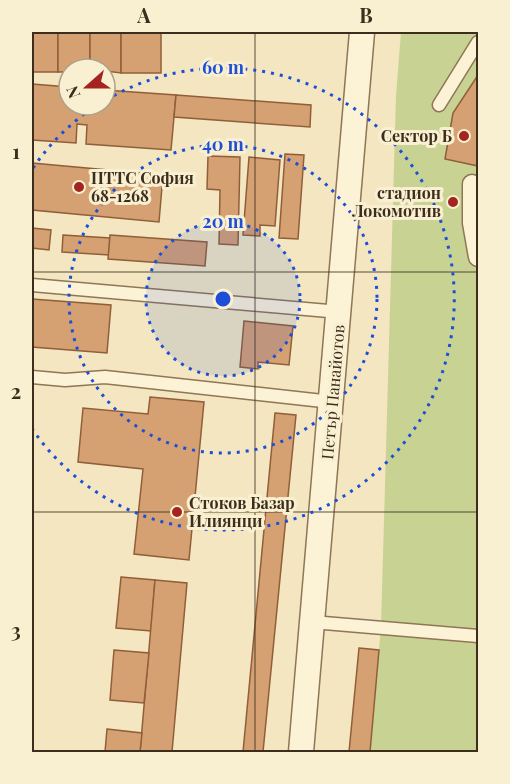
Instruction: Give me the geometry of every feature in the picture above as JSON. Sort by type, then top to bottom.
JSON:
[{"type":"street","name":"Петър Панайотов","points":[[301,753],[362,32]]},
{"type":"street","points":[[472,184],[472,223],[478,257]]},
{"type":"lane","points":[[439,105],[478,42]]},
{"type":"lane","points":[[32,285],[340,312]]},
{"type":"lane","points":[[32,377],[65,380],[105,377],[332,402]]},
{"type":"lane","points":[[312,622],[478,636]]},
{"type":"green space","points":[[401,32],[478,32],[478,752],[370,752],[381,627],[396,96]]},
{"type":"building","points":[[32,32],[58,32],[57,72],[32,72]]},
{"type":"building","points":[[58,32],[90,32],[90,57],[58,57]]},
{"type":"building","points":[[90,32],[121,32],[121,73],[117,72],[117,57],[90,57]]},
{"type":"building","points":[[121,32],[161,32],[161,73],[121,73]]},
{"type":"building","name":"Сектор Б","points":[[478,75],[478,166],[445,159],[453,113]]},
{"type":"building","points":[[32,84],[57,86],[57,117],[117,117],[117,91],[176,95],[171,150],[86,144],[87,125],[77,124],[76,143],[32,140]]},
{"type":"building","points":[[176,95],[311,105],[310,127],[174,117]]},
{"type":"building","points":[[285,154],[304,155],[298,239],[279,238]]},
{"type":"building","points":[[208,156],[240,157],[238,245],[219,244],[220,190],[207,189]]},
{"type":"building","points":[[249,157],[280,160],[275,226],[260,225],[260,236],[243,235]]},
{"type":"building","points":[[32,163],[163,175],[159,222],[32,210]]},
{"type":"building","points":[[32,228],[51,230],[49,250],[32,248]]},
{"type":"building","points":[[63,235],[110,238],[109,255],[62,252]]},
{"type":"building","points":[[110,235],[207,242],[205,266],[108,259]]},
{"type":"building","points":[[32,299],[111,305],[107,353],[32,347]]},
{"type":"building","points":[[244,321],[293,326],[289,365],[258,362],[258,369],[240,367]]},
{"type":"building","points":[[150,397],[204,402],[189,560],[134,554],[143,469],[78,462],[83,408],[148,414]]},
{"type":"building","points":[[275,413],[296,415],[263,752],[243,752]]},
{"type":"building","points":[[121,577],[155,580],[151,631],[116,628]]},
{"type":"building","points":[[155,580],[187,583],[172,752],[140,752]]},
{"type":"building","points":[[359,648],[379,650],[370,752],[349,752]]},
{"type":"building","points":[[114,650],[149,653],[144,703],[110,700]]},
{"type":"building","points":[[107,729],[142,733],[140,752],[105,752]]},
{"type":"place","name":"Сектор Б","points":[[464,136]]},
{"type":"place","name":"ПТТС София 68-1268","points":[[79,187]]},
{"type":"place","name":"стадион Локомотив","points":[[453,202]]},
{"type":"place","name":"Стоков Базар Илиянци","points":[[177,512]]}]
